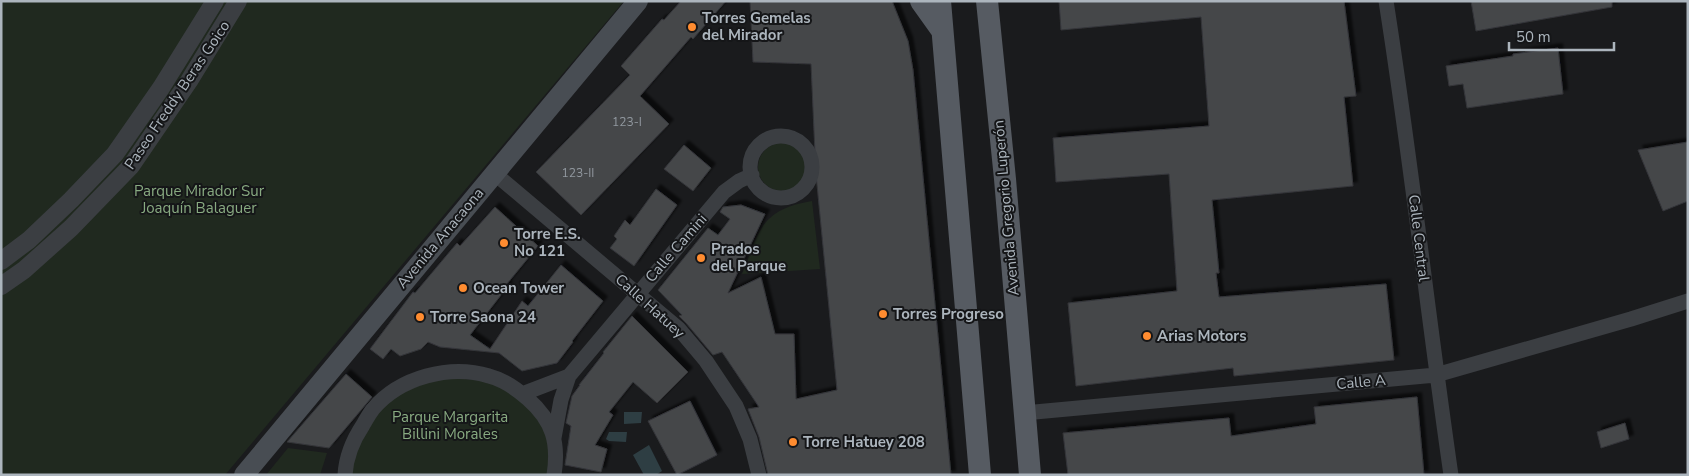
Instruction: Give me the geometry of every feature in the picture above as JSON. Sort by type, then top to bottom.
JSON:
[{"type":"main road","name":"Avenida Anacaona","points":[[244,475],[638,1]]},
{"type":"main road","points":[[921,1],[942,29]]},
{"type":"main road","points":[[940,1],[980,475]]},
{"type":"main road","name":"Avenida Gregorio Luperón","points":[[987,1],[1005,179],[1030,475]]},
{"type":"street","name":"Paseo Freddy Beras Goico","points":[[1,261],[29,240],[115,154],[161,88],[215,1]]},
{"type":"street","name":"Paseo Freddy Beras Goico","points":[[1,286],[24,270],[71,228],[131,166],[189,81],[238,1]]},
{"type":"street","name":"Calle Central","points":[[1386,1],[1404,111],[1436,375],[1451,475]]},
{"type":"street","points":[[776,136],[786,136],[796,140],[810,154],[811,174],[807,184],[792,196],[776,197],[763,192],[756,184],[752,175],[753,155],[758,146],[776,136]]},
{"type":"street","name":"Calle Hatuey","points":[[494,173],[679,329],[706,361],[736,406],[750,439],[759,475]]},
{"type":"street","name":"Calle Camini","points":[[554,438],[561,400],[569,376],[724,192],[739,181],[752,175]]},
{"type":"street","name":"Calle A","points":[[1024,413],[1436,375],[1622,322],[1688,301]]},
{"type":"street","points":[[345,475],[349,452],[357,434],[373,409],[389,394],[407,383],[449,372],[472,372],[490,376],[509,385],[536,406],[548,421],[554,438],[556,462],[554,475]]},
{"type":"street","name":"Calle Camini","points":[[522,394],[569,376]]},
{"type":"green space","name":"Parque Mirador Sur Joaquín Balaguer","points":[[1,1],[624,1],[225,475],[1,475]]},
{"type":"green space","points":[[777,143],[787,143],[799,150],[806,162],[806,172],[799,184],[787,191],[777,191],[769,187],[762,180],[758,172],[758,162],[762,154],[769,147]]},
{"type":"green space","points":[[812,201],[820,269],[742,274],[753,245],[764,224],[782,210]]},
{"type":"green space","name":"Parque Margarita Billini Morales","points":[[446,377],[493,382],[534,409],[550,440],[550,475],[349,475],[349,464],[377,410],[402,391]]},
{"type":"green space","points":[[288,448],[327,453],[320,475],[266,475]]},
{"type":"shaded area","points":[[624,412],[642,412],[641,423],[624,424]]},
{"type":"shaded area","points":[[609,432],[627,432],[626,442],[609,441],[606,439]]},
{"type":"shaded area","points":[[649,445],[662,471],[656,475],[644,475],[633,455]]},
{"type":"building","points":[[681,1],[726,1],[693,39],[691,37],[640,96],[669,124],[581,215],[536,172],[630,75],[621,66],[662,19],[664,20]]},
{"type":"building","points":[[750,1],[892,1],[908,41],[913,70],[951,475],[768,475],[759,437],[748,409],[759,407],[722,352],[713,355],[679,316],[682,315],[658,290],[708,228],[718,235],[730,219],[720,212],[723,207],[741,205],[765,214],[728,293],[761,277],[775,334],[794,334],[796,399],[837,390],[814,154],[811,64],[753,62]]},
{"type":"building","points":[[1059,1],[1344,1],[1356,96],[1344,97],[1353,186],[1212,200],[1219,273],[1216,273],[1219,297],[1386,284],[1394,360],[1234,376],[1233,368],[1076,386],[1068,303],[1177,291],[1169,174],[1056,182],[1053,138],[1209,126],[1201,17],[1061,30]]},
{"type":"building","points":[[1471,1],[1612,1],[1612,7],[1476,31]]},
{"type":"building","points":[[1558,48],[1563,94],[1467,108],[1463,84],[1449,86],[1446,66]]},
{"type":"building","points":[[1688,142],[1688,201],[1663,211],[1638,150]]},
{"type":"building","points":[[684,145],[711,168],[693,191],[664,169]]},
{"type":"building","points":[[656,189],[677,205],[634,266],[610,248],[617,239],[614,236],[625,220],[630,225]]},
{"type":"building","points":[[495,207],[538,246],[506,285],[508,286],[470,335],[490,349],[522,301],[528,306],[561,265],[603,301],[557,363],[522,371],[499,353],[440,347],[428,342],[421,349],[400,356],[391,349],[383,359],[370,349],[413,292],[415,293],[457,243],[460,246]]},
{"type":"building","points":[[632,316],[688,372],[657,403],[633,382],[609,412],[613,415],[595,445],[607,449],[601,472],[565,465],[571,426],[566,423],[572,396],[603,352]]},
{"type":"building","points":[[346,374],[372,397],[329,448],[287,442]]},
{"type":"building","points":[[1417,397],[1424,475],[1068,475],[1063,433],[1229,418],[1231,436],[1316,424],[1314,407]]},
{"type":"building","points":[[690,401],[717,455],[677,475],[648,421]]},
{"type":"building","points":[[1625,423],[1629,439],[1601,448],[1597,432]]},
{"type":"place","name":"Torres Gemelas del Mirador","points":[[692,27]]},
{"type":"place","name":"Torre E.S. No 121","points":[[504,243]]},
{"type":"place","name":"Prados del Parque","points":[[701,258]]},
{"type":"place","name":"Ocean Tower","points":[[463,288]]},
{"type":"place","name":"Torres Progreso","points":[[883,314]]},
{"type":"place","name":"Torre Saona 24","points":[[420,317]]},
{"type":"place","name":"Arias Motors","points":[[1147,336]]},
{"type":"place","name":"Torre Hatuey 208","points":[[793,442]]}]
